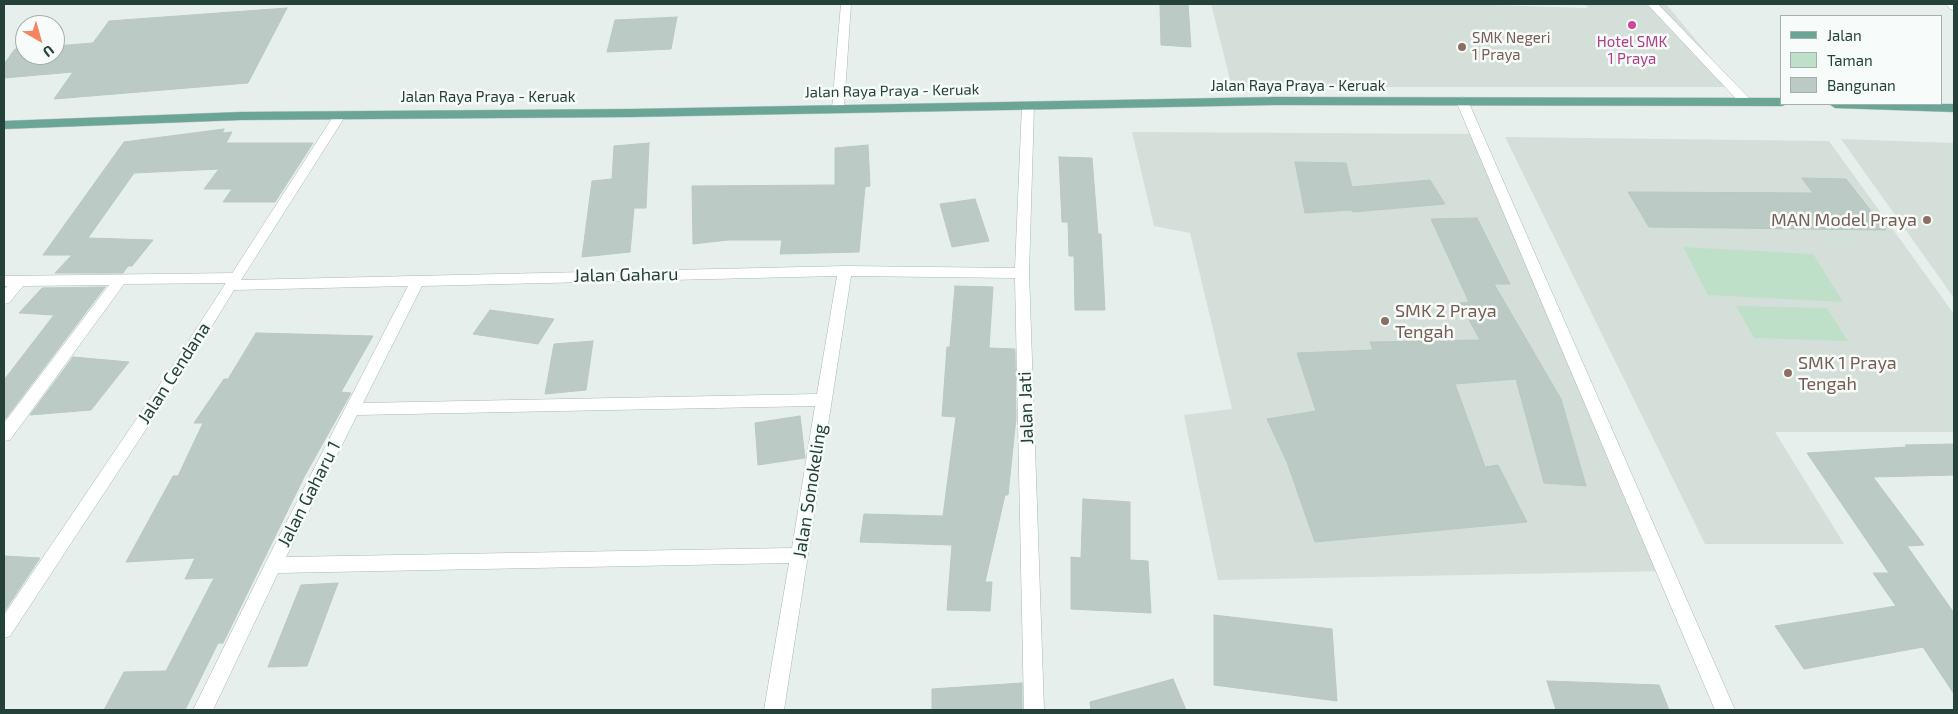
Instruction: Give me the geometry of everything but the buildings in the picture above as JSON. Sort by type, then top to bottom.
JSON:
[{"type":"main road","name":"Jalan Raya Praya - Keruak","points":[[4,125],[241,116],[632,113],[1275,101],[1780,102]]},
{"type":"main road","points":[[1865,105],[1954,108]]},
{"type":"street","points":[[838,108],[846,4]]},
{"type":"street","points":[[1652,4],[1745,101]]},
{"type":"street","points":[[1951,4],[1954,7]]},
{"type":"street","points":[[1462,101],[1725,710]]},
{"type":"street","name":"Jalan Jati","points":[[1028,106],[1022,273],[1034,710]]},
{"type":"street","name":"Jalan Cendana","points":[[4,630],[178,369],[232,281],[340,115]]},
{"type":"street","name":"Jalan Gaharu","points":[[4,281],[418,280],[845,271],[1022,273]]},
{"type":"street","name":"Jalan Sonokeling","points":[[774,710],[845,271]]},
{"type":"street","points":[[4,435],[120,280]]},
{"type":"street","name":"Jalan Gaharu 1","points":[[202,710],[273,565],[418,280]]},
{"type":"street","points":[[4,299],[19,281]]},
{"type":"street","points":[[352,409],[825,400]]},
{"type":"street","points":[[273,565],[800,555]]},
{"type":"shaded area","name":"SMK Negeri 1 Praya","points":[[1211,4],[1459,4],[1588,8],[1585,4],[1666,4],[1735,87],[1232,87]]},
{"type":"shaded area","name":"SMK 2 Praya Tengah","points":[[1132,132],[1480,134],[1665,571],[1218,580],[1184,415],[1232,409],[1190,233],[1154,226]]},
{"type":"shaded area","name":"SMK 1 Praya Tengah","points":[[1505,137],[1829,141],[1954,314],[1954,432],[1775,432],[1844,544],[1705,544]]},
{"type":"shaded area","name":"MAN Model Praya","points":[[1841,139],[1954,143],[1954,298]]},
{"type":"green space","points":[[1683,247],[1813,254],[1843,302],[1708,295]]},
{"type":"green space","points":[[1736,306],[1827,308],[1848,341],[1754,338]]},
{"type":"place","name":"Hotel SMK 1 Praya","points":[[1632,25]]},
{"type":"place","name":"SMK Negeri 1 Praya","points":[[1462,47]]},
{"type":"place","name":"MAN Model Praya","points":[[1927,220]]},
{"type":"place","name":"SMK 2 Praya Tengah","points":[[1385,321]]},
{"type":"place","name":"SMK 1 Praya Tengah","points":[[1788,373]]}]
